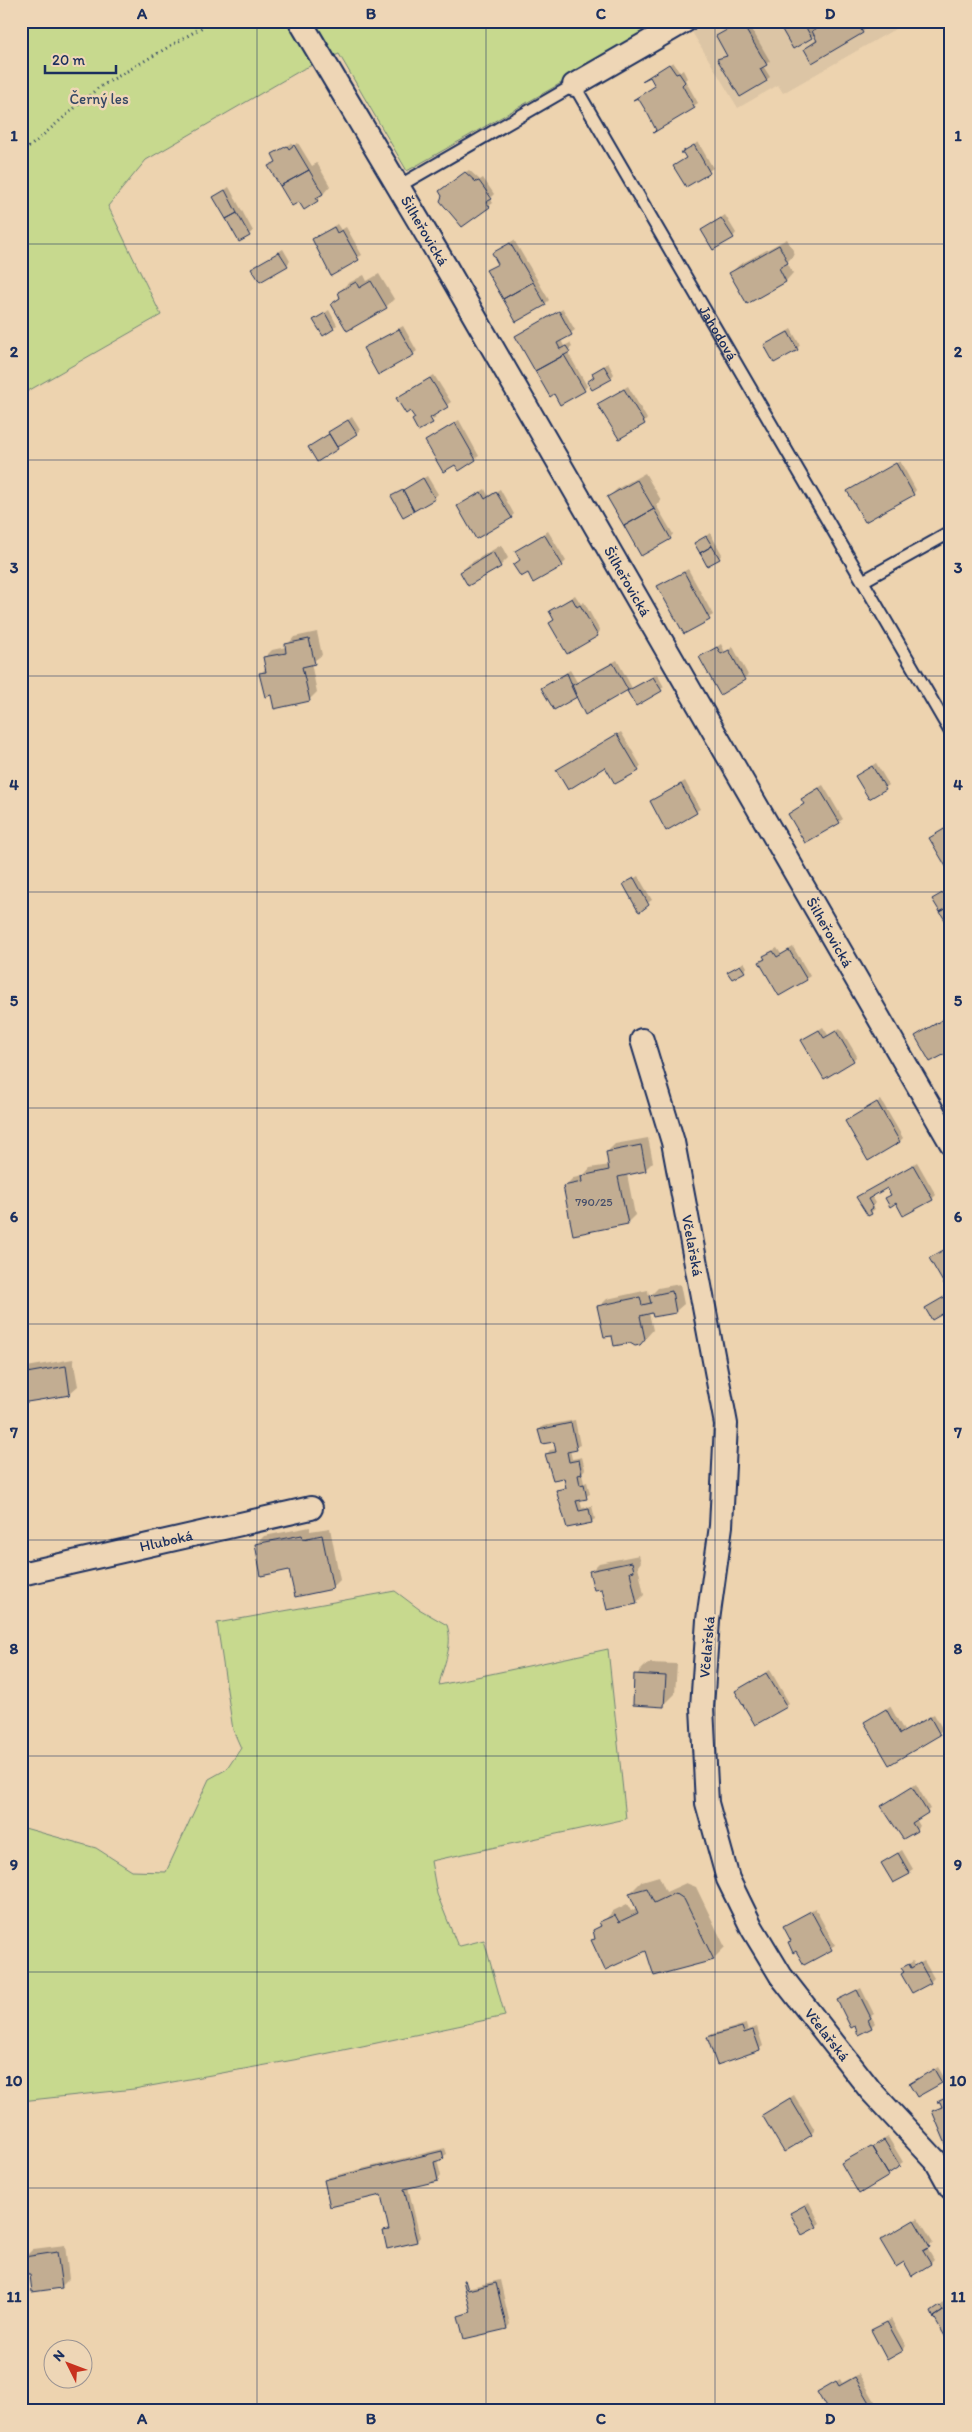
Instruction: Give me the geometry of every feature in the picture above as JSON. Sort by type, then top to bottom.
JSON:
[{"type":"street","name":"Šilheřovická","points":[[300,21],[399,186],[951,1143]]},
{"type":"street","points":[[574,84],[685,21]]},
{"type":"street","name":"Včelařská","points":[[642,1040],[673,1142],[726,1424],[721,1526],[708,1620],[702,1707],[707,1803],[728,1879],[752,1928],[781,1976],[871,2092],[936,2161],[951,2188]]},
{"type":"street","name":"Hluboká","points":[[21,1574],[311,1508]]},
{"type":"lane","points":[[399,186],[574,84]]},
{"type":"lane","name":"Jahodová","points":[[574,84],[951,733]]},
{"type":"lane","points":[[863,581],[951,532]]},
{"type":"path","points":[[21,154],[98,88],[213,21]]},
{"type":"shaded area","points":[[699,21],[909,21],[783,93],[778,85],[738,108],[689,27]]},
{"type":"green space","name":"Černý les","points":[[21,21],[670,21],[407,171],[339,54],[303,69],[146,160],[108,206],[161,315],[21,395]]},
{"type":"green space","points":[[395,1591],[419,1609],[447,1625],[449,1648],[439,1685],[608,1649],[626,1819],[431,1861],[437,1894],[457,1944],[460,1946],[484,1940],[505,2016],[310,2057],[134,2089],[21,2101],[21,1827],[96,1848],[132,1871],[166,1872],[209,1779],[227,1769],[241,1748],[233,1730],[217,1623]]},
{"type":"building","points":[[777,21],[802,21],[812,38],[793,49]]},
{"type":"building","points":[[830,21],[856,21],[863,33],[812,63],[804,49],[817,41],[812,31]]},
{"type":"building","points":[[741,22],[767,65],[760,69],[767,81],[740,97],[717,59],[727,56],[716,36]]},
{"type":"building","points":[[669,64],[685,82],[682,85],[695,108],[653,133],[656,130],[649,116],[638,98],[633,100],[655,86],[650,77],[642,81]]},
{"type":"building","points":[[294,145],[309,170],[280,186],[268,166],[276,162],[272,154],[287,146],[289,149]]},
{"type":"building","points":[[694,145],[710,173],[686,187],[673,166],[686,158],[683,153],[680,153]]},
{"type":"building","points":[[309,170],[323,194],[316,198],[318,201],[304,210],[299,202],[292,206],[280,186]]},
{"type":"building","points":[[465,172],[476,182],[479,181],[492,199],[486,202],[490,207],[462,227],[440,201],[442,196],[439,191]]},
{"type":"building","points":[[225,190],[237,213],[226,219],[213,197]]},
{"type":"building","points":[[237,213],[250,236],[239,242],[226,219]]},
{"type":"building","points":[[721,218],[734,238],[713,250],[701,230]]},
{"type":"building","points":[[334,227],[337,233],[342,230],[359,260],[331,276],[312,239]]},
{"type":"building","points":[[510,243],[533,282],[503,299],[486,270],[498,264],[492,253]]},
{"type":"building","points":[[779,245],[788,263],[779,268],[786,282],[747,304],[729,273]]},
{"type":"building","points":[[279,252],[288,266],[260,282],[251,268]]},
{"type":"building","points":[[371,281],[387,308],[347,331],[331,304],[340,298],[338,292],[356,282],[359,288]]},
{"type":"building","points":[[533,282],[546,305],[516,322],[503,299]]},
{"type":"building","points":[[559,311],[572,335],[557,343],[560,349],[566,346],[570,352],[535,371],[515,336]]},
{"type":"building","points":[[325,313],[334,329],[323,336],[313,320]]},
{"type":"building","points":[[399,329],[414,355],[378,375],[363,348]]},
{"type":"building","points":[[788,332],[798,350],[774,363],[764,345]]},
{"type":"building","points":[[564,355],[585,391],[560,405],[554,394],[550,397],[535,371]]},
{"type":"building","points":[[604,366],[612,379],[592,390],[587,382],[594,377],[592,373]]},
{"type":"building","points":[[430,378],[448,407],[430,418],[433,423],[418,431],[412,420],[415,418],[410,411],[406,414],[396,398]]},
{"type":"building","points":[[624,389],[645,424],[619,439],[597,404]]},
{"type":"building","points":[[348,420],[357,434],[337,447],[328,432]]},
{"type":"building","points":[[455,423],[476,460],[459,471],[455,465],[443,472],[425,441]]},
{"type":"building","points":[[329,434],[338,449],[317,462],[308,447]]},
{"type":"building","points":[[896,463],[914,495],[865,522],[847,491]]},
{"type":"building","points":[[423,478],[435,499],[414,511],[403,490]]},
{"type":"building","points":[[637,480],[654,509],[624,526],[607,497]]},
{"type":"building","points":[[403,490],[414,511],[403,517],[391,496]]},
{"type":"building","points":[[481,492],[485,499],[496,492],[512,518],[476,539],[457,506]]},
{"type":"building","points":[[654,509],[671,539],[641,556],[624,526]]},
{"type":"building","points":[[544,534],[563,566],[533,583],[528,573],[521,577],[513,565],[520,560],[515,551]]},
{"type":"building","points":[[706,536],[712,546],[700,553],[701,555],[694,543]]},
{"type":"building","points":[[712,546],[720,559],[707,566],[700,553]]},
{"type":"building","points":[[493,552],[501,567],[468,586],[460,572]]},
{"type":"building","points":[[684,572],[710,620],[684,634],[657,586]]},
{"type":"building","points":[[572,598],[577,607],[580,605],[598,636],[567,654],[549,623],[554,620],[549,611]]},
{"type":"building","points":[[309,639],[315,664],[302,667],[310,701],[274,709],[271,695],[265,697],[259,673],[266,672],[263,657],[286,653],[285,644]]},
{"type":"building","points":[[717,647],[721,654],[729,650],[745,680],[720,695],[699,657]]},
{"type":"building","points":[[613,663],[628,690],[585,715],[571,686]]},
{"type":"building","points":[[567,673],[577,697],[554,710],[541,688]]},
{"type":"building","points":[[653,677],[662,691],[636,706],[627,691]]},
{"type":"building","points":[[617,734],[639,771],[615,784],[605,767],[568,790],[556,770]]},
{"type":"building","points":[[872,766],[886,789],[869,799],[855,776]]},
{"type":"building","points":[[681,784],[697,813],[666,831],[650,801]]},
{"type":"building","points":[[819,788],[840,823],[805,843],[788,814],[804,804],[801,799]]},
{"type":"building","points":[[951,825],[951,868],[948,870],[929,838]]},
{"type":"building","points":[[634,878],[649,905],[640,912],[623,884]]},
{"type":"building","points":[[951,888],[951,906],[940,912],[932,899]]},
{"type":"building","points":[[951,906],[951,923],[948,925],[940,912]]},
{"type":"building","points":[[789,950],[807,980],[779,996],[759,962],[765,959],[763,956],[773,951],[777,957]]},
{"type":"building","points":[[740,965],[745,972],[732,979],[727,972]]},
{"type":"building","points":[[950,1015],[951,1051],[930,1062],[915,1036]]},
{"type":"building","points":[[819,1030],[824,1038],[836,1031],[854,1061],[824,1079],[801,1040]]},
{"type":"building","points":[[877,1102],[900,1142],[868,1161],[845,1121]]},
{"type":"building","points":[[641,1145],[646,1171],[618,1177],[628,1224],[573,1235],[563,1186],[582,1182],[581,1176],[609,1170],[606,1152]]},
{"type":"building","points":[[913,1165],[933,1200],[903,1216],[896,1203],[890,1207],[885,1198],[891,1195],[887,1188],[868,1199],[873,1208],[870,1210],[872,1214],[868,1216],[856,1197]]},
{"type":"building","points":[[951,1246],[951,1280],[944,1284],[929,1258]]},
{"type":"building","points":[[672,1291],[676,1313],[653,1317],[652,1313],[640,1316],[645,1339],[640,1345],[635,1346],[630,1343],[614,1346],[612,1336],[604,1337],[597,1306],[640,1297],[642,1305],[651,1303],[649,1296]]},
{"type":"building","points":[[944,1297],[951,1309],[932,1320],[925,1308]]},
{"type":"building","points":[[66,1366],[70,1395],[21,1403],[21,1374]]},
{"type":"building","points":[[571,1423],[577,1450],[567,1452],[569,1462],[579,1460],[582,1474],[578,1475],[580,1485],[584,1484],[587,1499],[576,1501],[579,1511],[589,1509],[592,1523],[567,1528],[556,1490],[566,1488],[564,1478],[553,1480],[545,1454],[556,1452],[554,1442],[542,1444],[538,1430]]},
{"type":"building","points":[[302,1535],[303,1539],[322,1535],[333,1589],[295,1597],[289,1570],[261,1576],[255,1544]]},
{"type":"building","points":[[632,1562],[634,1571],[630,1572],[637,1604],[607,1610],[602,1589],[594,1590],[589,1571]]},
{"type":"building","points":[[766,1673],[787,1707],[755,1725],[735,1691]]},
{"type":"building","points":[[634,1674],[666,1676],[664,1707],[633,1705]]},
{"type":"building","points":[[886,1709],[900,1734],[930,1717],[940,1735],[889,1765],[864,1722]]},
{"type":"building","points":[[912,1787],[928,1813],[912,1823],[917,1831],[903,1839],[881,1806]]},
{"type":"building","points":[[898,1853],[910,1874],[893,1883],[881,1863]]},
{"type":"building","points":[[647,1888],[654,1903],[673,1894],[684,1899],[714,1960],[654,1976],[646,1951],[605,1970],[591,1940],[595,1939],[593,1930],[601,1926],[599,1922],[615,1915],[619,1922],[638,1913],[629,1893]]},
{"type":"building","points":[[811,1911],[832,1950],[804,1965],[796,1951],[793,1953],[788,1942],[791,1941],[783,1926]]},
{"type":"building","points":[[920,1963],[931,1983],[912,1993],[901,1974],[904,1972],[901,1968],[909,1964],[911,1968]]},
{"type":"building","points":[[857,1990],[871,2018],[868,2020],[872,2028],[858,2035],[855,2026],[851,2028],[837,2000]]},
{"type":"building","points":[[742,2027],[744,2033],[753,2030],[760,2050],[717,2065],[707,2037]]},
{"type":"building","points":[[934,2069],[942,2083],[917,2097],[909,2084]]},
{"type":"building","points":[[950,2096],[951,2148],[948,2149],[932,2111],[942,2107],[940,2102],[937,2102]]},
{"type":"building","points":[[790,2098],[812,2135],[784,2152],[762,2115]]},
{"type":"building","points":[[884,2140],[900,2166],[888,2174],[872,2147]]},
{"type":"building","points":[[871,2146],[889,2176],[859,2194],[841,2163]]},
{"type":"building","points":[[442,2151],[444,2159],[434,2162],[438,2181],[404,2189],[417,2242],[387,2249],[383,2231],[389,2230],[381,2195],[330,2207],[324,2180]]},
{"type":"building","points":[[805,2205],[817,2227],[802,2235],[790,2213]]},
{"type":"building","points":[[914,2220],[930,2247],[923,2251],[931,2264],[912,2276],[904,2262],[896,2267],[880,2240]]},
{"type":"building","points":[[57,2252],[62,2288],[32,2292],[30,2275],[27,2275],[24,2257]]},
{"type":"building","points":[[463,2280],[465,2280],[468,2290],[496,2283],[507,2329],[464,2339],[458,2316],[471,2312]]},
{"type":"building","points":[[940,2306],[943,2311],[934,2319],[931,2312]]},
{"type":"building","points":[[951,2306],[951,2344],[950,2345],[934,2317]]},
{"type":"building","points":[[887,2322],[903,2351],[887,2360],[871,2330]]},
{"type":"building","points":[[855,2377],[875,2411],[828,2411],[817,2392],[836,2381],[839,2386]]}]
